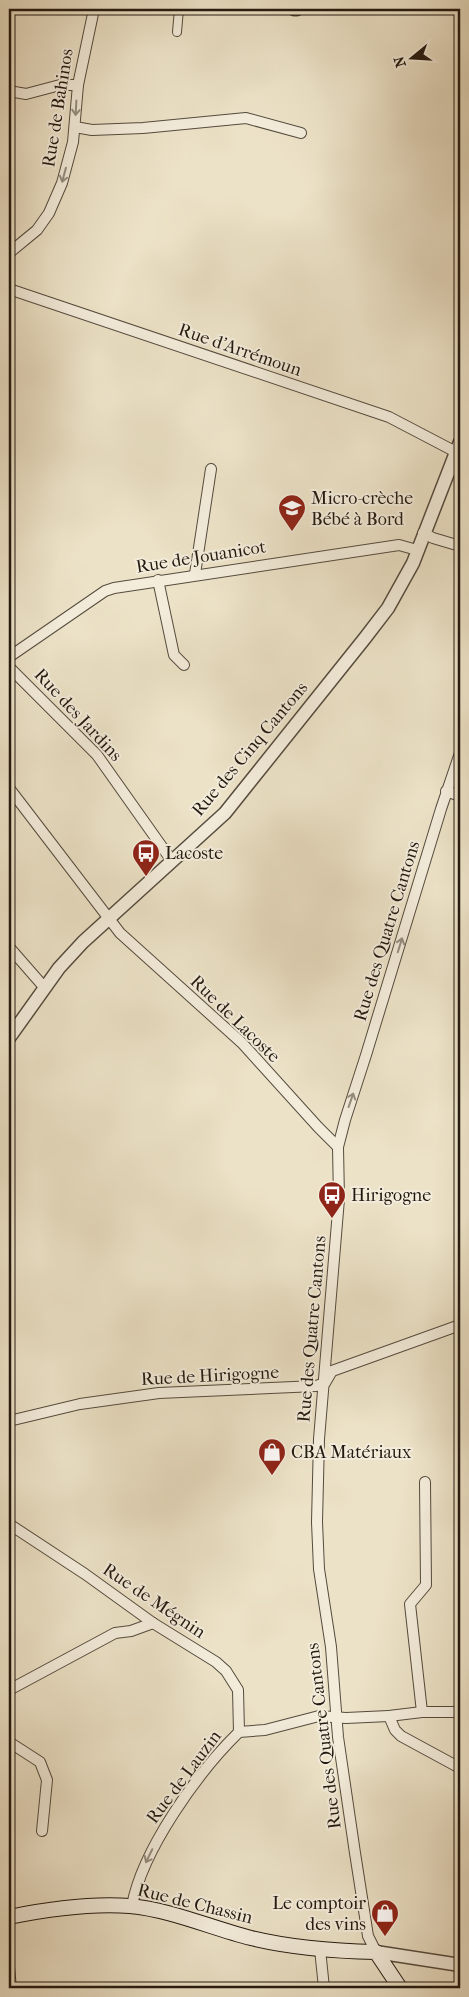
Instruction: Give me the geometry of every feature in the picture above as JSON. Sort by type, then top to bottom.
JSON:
[{"type":"main road","name":"Rue de Chassin","points":[[9,1917],[49,1909],[132,1906],[187,1918],[250,1938],[298,1947],[376,1952]]},
{"type":"main road","points":[[376,1952],[400,1988]]},
{"type":"street","name":"Rue de Bahinos","points":[[9,253],[37,230],[49,213],[62,183],[73,142],[78,85],[94,9]]},
{"type":"street","points":[[177,32],[179,9]]},
{"type":"street","points":[[9,91],[26,94],[60,85],[78,85]]},
{"type":"street","points":[[75,127],[92,130],[135,128],[246,118],[300,133]]},
{"type":"street","name":"Rue d'Arrémoun","points":[[9,289],[388,417],[458,447]]},
{"type":"street","name":"Rue des Cinq Cantons","points":[[9,1038],[59,968],[107,918],[224,813],[365,638],[393,600],[413,563],[423,533],[458,447]]},
{"type":"street","points":[[195,574],[211,469]]},
{"type":"street","points":[[423,533],[460,546]]},
{"type":"street","name":"Rue de Jouanicot","points":[[9,656],[106,591],[195,574],[399,545],[417,550]]},
{"type":"street","points":[[158,580],[174,655],[184,665]]},
{"type":"street","name":"Rue des Jardins","points":[[9,667],[97,755],[172,861]]},
{"type":"street","name":"Rue des Quatre Cantons","points":[[376,1952],[368,1936],[336,1718],[331,1647],[319,1569],[317,1522],[319,1439],[339,1199],[338,1147],[344,1120],[366,1055],[446,791],[460,753]]},
{"type":"street","name":"Rue de Lacoste","points":[[9,788],[120,933],[162,973],[242,1043],[338,1147]]},
{"type":"street","points":[[446,791],[460,796]]},
{"type":"street","points":[[9,947],[44,987]]},
{"type":"street","points":[[325,1383],[332,1371],[460,1325]]},
{"type":"street","name":"Rue de Hirigogne","points":[[9,1421],[46,1410],[169,1392],[316,1386],[325,1383]]},
{"type":"street","points":[[422,1712],[410,1604],[426,1585],[425,1482]]},
{"type":"street","name":"Rue de Mégnin","points":[[9,1524],[85,1574],[153,1623],[216,1662],[226,1671],[238,1690],[239,1732]]},
{"type":"street","points":[[9,1690],[115,1633],[131,1631],[153,1623]]},
{"type":"street","name":"Rue de Lauzin","points":[[132,1906],[145,1865],[163,1831],[214,1758],[239,1732],[265,1730],[319,1716],[336,1718],[389,1716],[422,1712],[460,1712]]},
{"type":"street","points":[[389,1716],[395,1730],[401,1736],[460,1768]]},
{"type":"street","points":[[9,1742],[40,1762],[47,1780],[42,1831]]},
{"type":"street","points":[[320,1949],[324,1988]]},
{"type":"street","name":"Rue de Chassin","points":[[376,1952],[460,1965]]},
{"type":"street","points":[[9,1967],[11,1988]]},
{"type":"place","name":"Micro-crèche Bébé à Bord","points":[[292,532]]},
{"type":"place","name":"Lacoste","points":[[146,877]]},
{"type":"place","name":"Hirigogne","points":[[332,1219]]},
{"type":"place","name":"CBA Matériaux","points":[[272,1476]]},
{"type":"place","name":"Le comptoir des vins","points":[[385,1937]]}]
